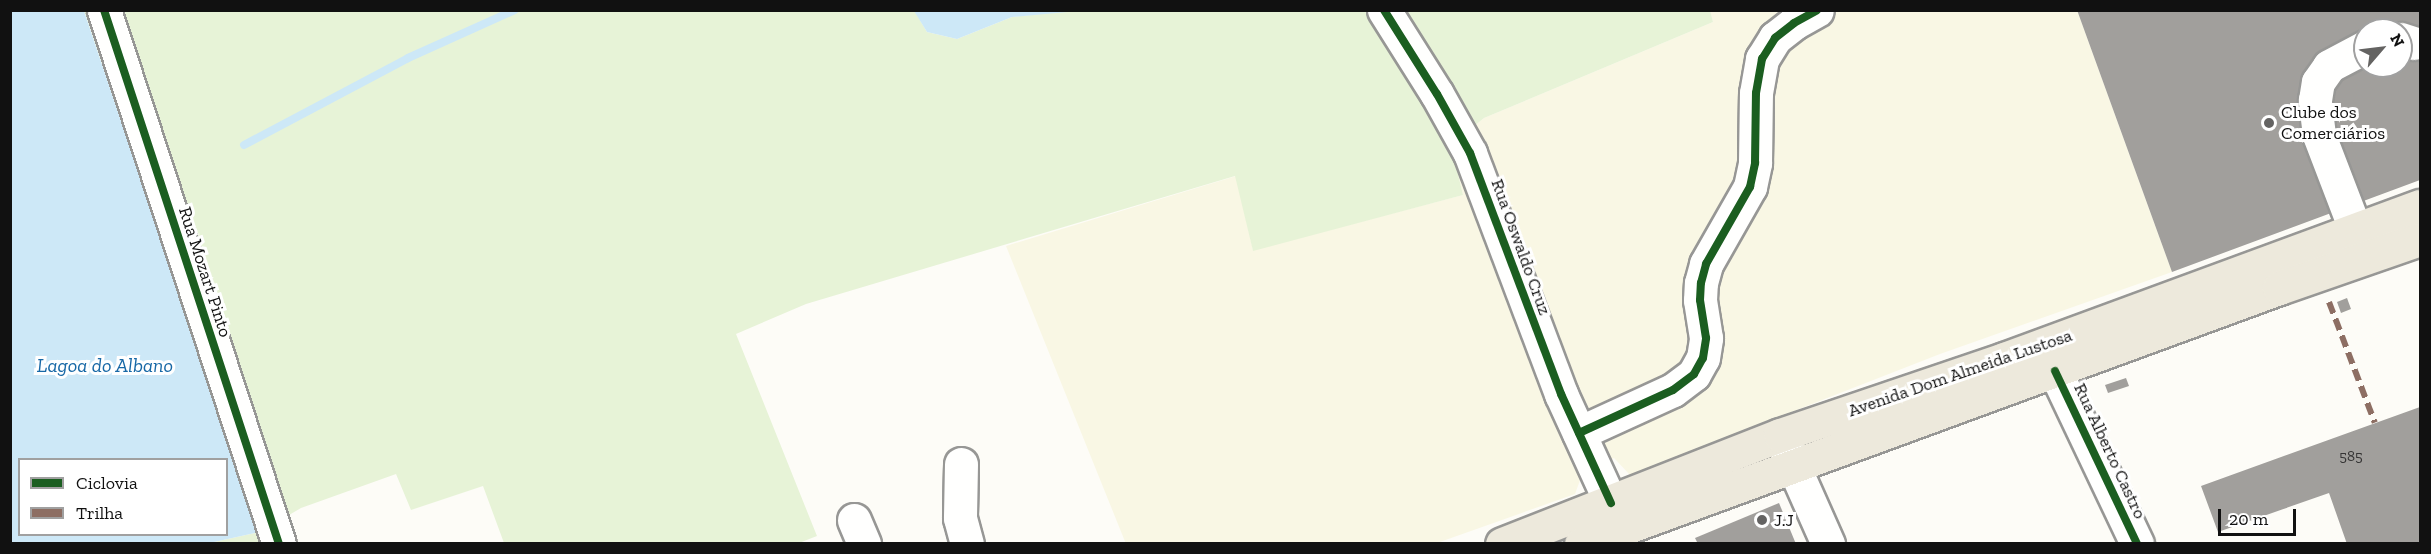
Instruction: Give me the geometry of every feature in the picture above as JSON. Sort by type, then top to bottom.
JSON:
[{"type":"main road","name":"Avenida Dom Almeida Lustosa","points":[[1502,543],[1611,503],[1780,435],[2004,359],[2421,206]]},
{"type":"main road","name":"Avenida Dom Almeida Lustosa","points":[[1581,543],[2290,284],[2421,239]]},
{"type":"street","name":"Rua Mozart Pinto","points":[[104,10],[279,543]]},
{"type":"street","name":"Rua Oswaldo Cruz","points":[[1384,10],[1437,94],[1470,153],[1511,267],[1579,433],[1611,503]]},
{"type":"street","points":[[1579,433],[1673,390],[1694,374],[1703,358],[1706,338],[1700,300],[1701,283],[1706,264],[1750,187],[1755,163],[1756,93],[1762,59],[1775,38],[1794,23],[1818,10]]},
{"type":"street","points":[[2353,53],[2329,66],[2318,82],[2315,100],[2319,135],[2355,229]]},
{"type":"street","name":"Rua Alberto Castro","points":[[2055,371],[2137,543]]},
{"type":"street","points":[[1780,435],[1828,543]]},
{"type":"street","points":[[961,464],[960,518],[967,543]]},
{"type":"shaded area","points":[[2077,10],[2172,272],[1940,354],[1630,475],[1614,458],[1583,472],[1575,494],[1437,543],[1126,544],[1006,246],[1236,176],[1253,250],[1463,195],[1451,145],[1484,118],[1713,22],[1710,11]]},
{"type":"green space","points":[[914,10],[927,32],[957,39],[1012,17],[1078,10],[1710,10],[1713,22],[1484,118],[1451,145],[1463,195],[1253,251],[1235,176],[806,304],[736,334],[817,536],[799,543],[504,543],[483,486],[411,510],[396,474],[301,508],[260,532],[264,543],[205,544],[259,532],[84,11]]},
{"type":"water","name":"Lagoa do Albano","points":[[10,11],[84,11],[259,532],[205,544],[11,543]]},
{"type":"water","points":[[914,11],[1078,11],[1012,17],[957,39],[927,32]]},
{"type":"building","name":"Clube dos Comerciários","points":[[2077,10],[2420,10],[2420,180],[2172,272]]},
{"type":"building","points":[[2347,298],[2351,309],[2341,313],[2337,302]]},
{"type":"building","points":[[2126,378],[2129,386],[2108,393],[2105,385]]},
{"type":"building","points":[[2420,407],[2420,544],[2347,544],[2329,493],[2218,532],[2201,486]]},
{"type":"building","name":"J.J","points":[[1779,503],[1796,544],[1698,544],[1695,538]]},
{"type":"waterway","points":[[244,145],[408,58],[515,10]]},
{"type":"marked path","points":[[2329,302],[2375,423]]},
{"type":"cycle path","points":[[104,10],[279,544]]},
{"type":"cycle path","points":[[1384,10],[1437,94],[1470,153],[1561,394],[1611,503]]},
{"type":"cycle path","points":[[1579,433],[1673,390],[1694,374],[1703,358],[1706,338],[1700,300],[1701,283],[1706,264],[1750,187],[1755,163],[1756,93],[1762,59],[1775,38],[1794,23],[1817,10]]},
{"type":"cycle path","points":[[2055,371],[2137,544]]},
{"type":"place","name":"Clube dos Comerciários","points":[[2269,123]]},
{"type":"place","name":"J.J","points":[[1762,520]]}]
